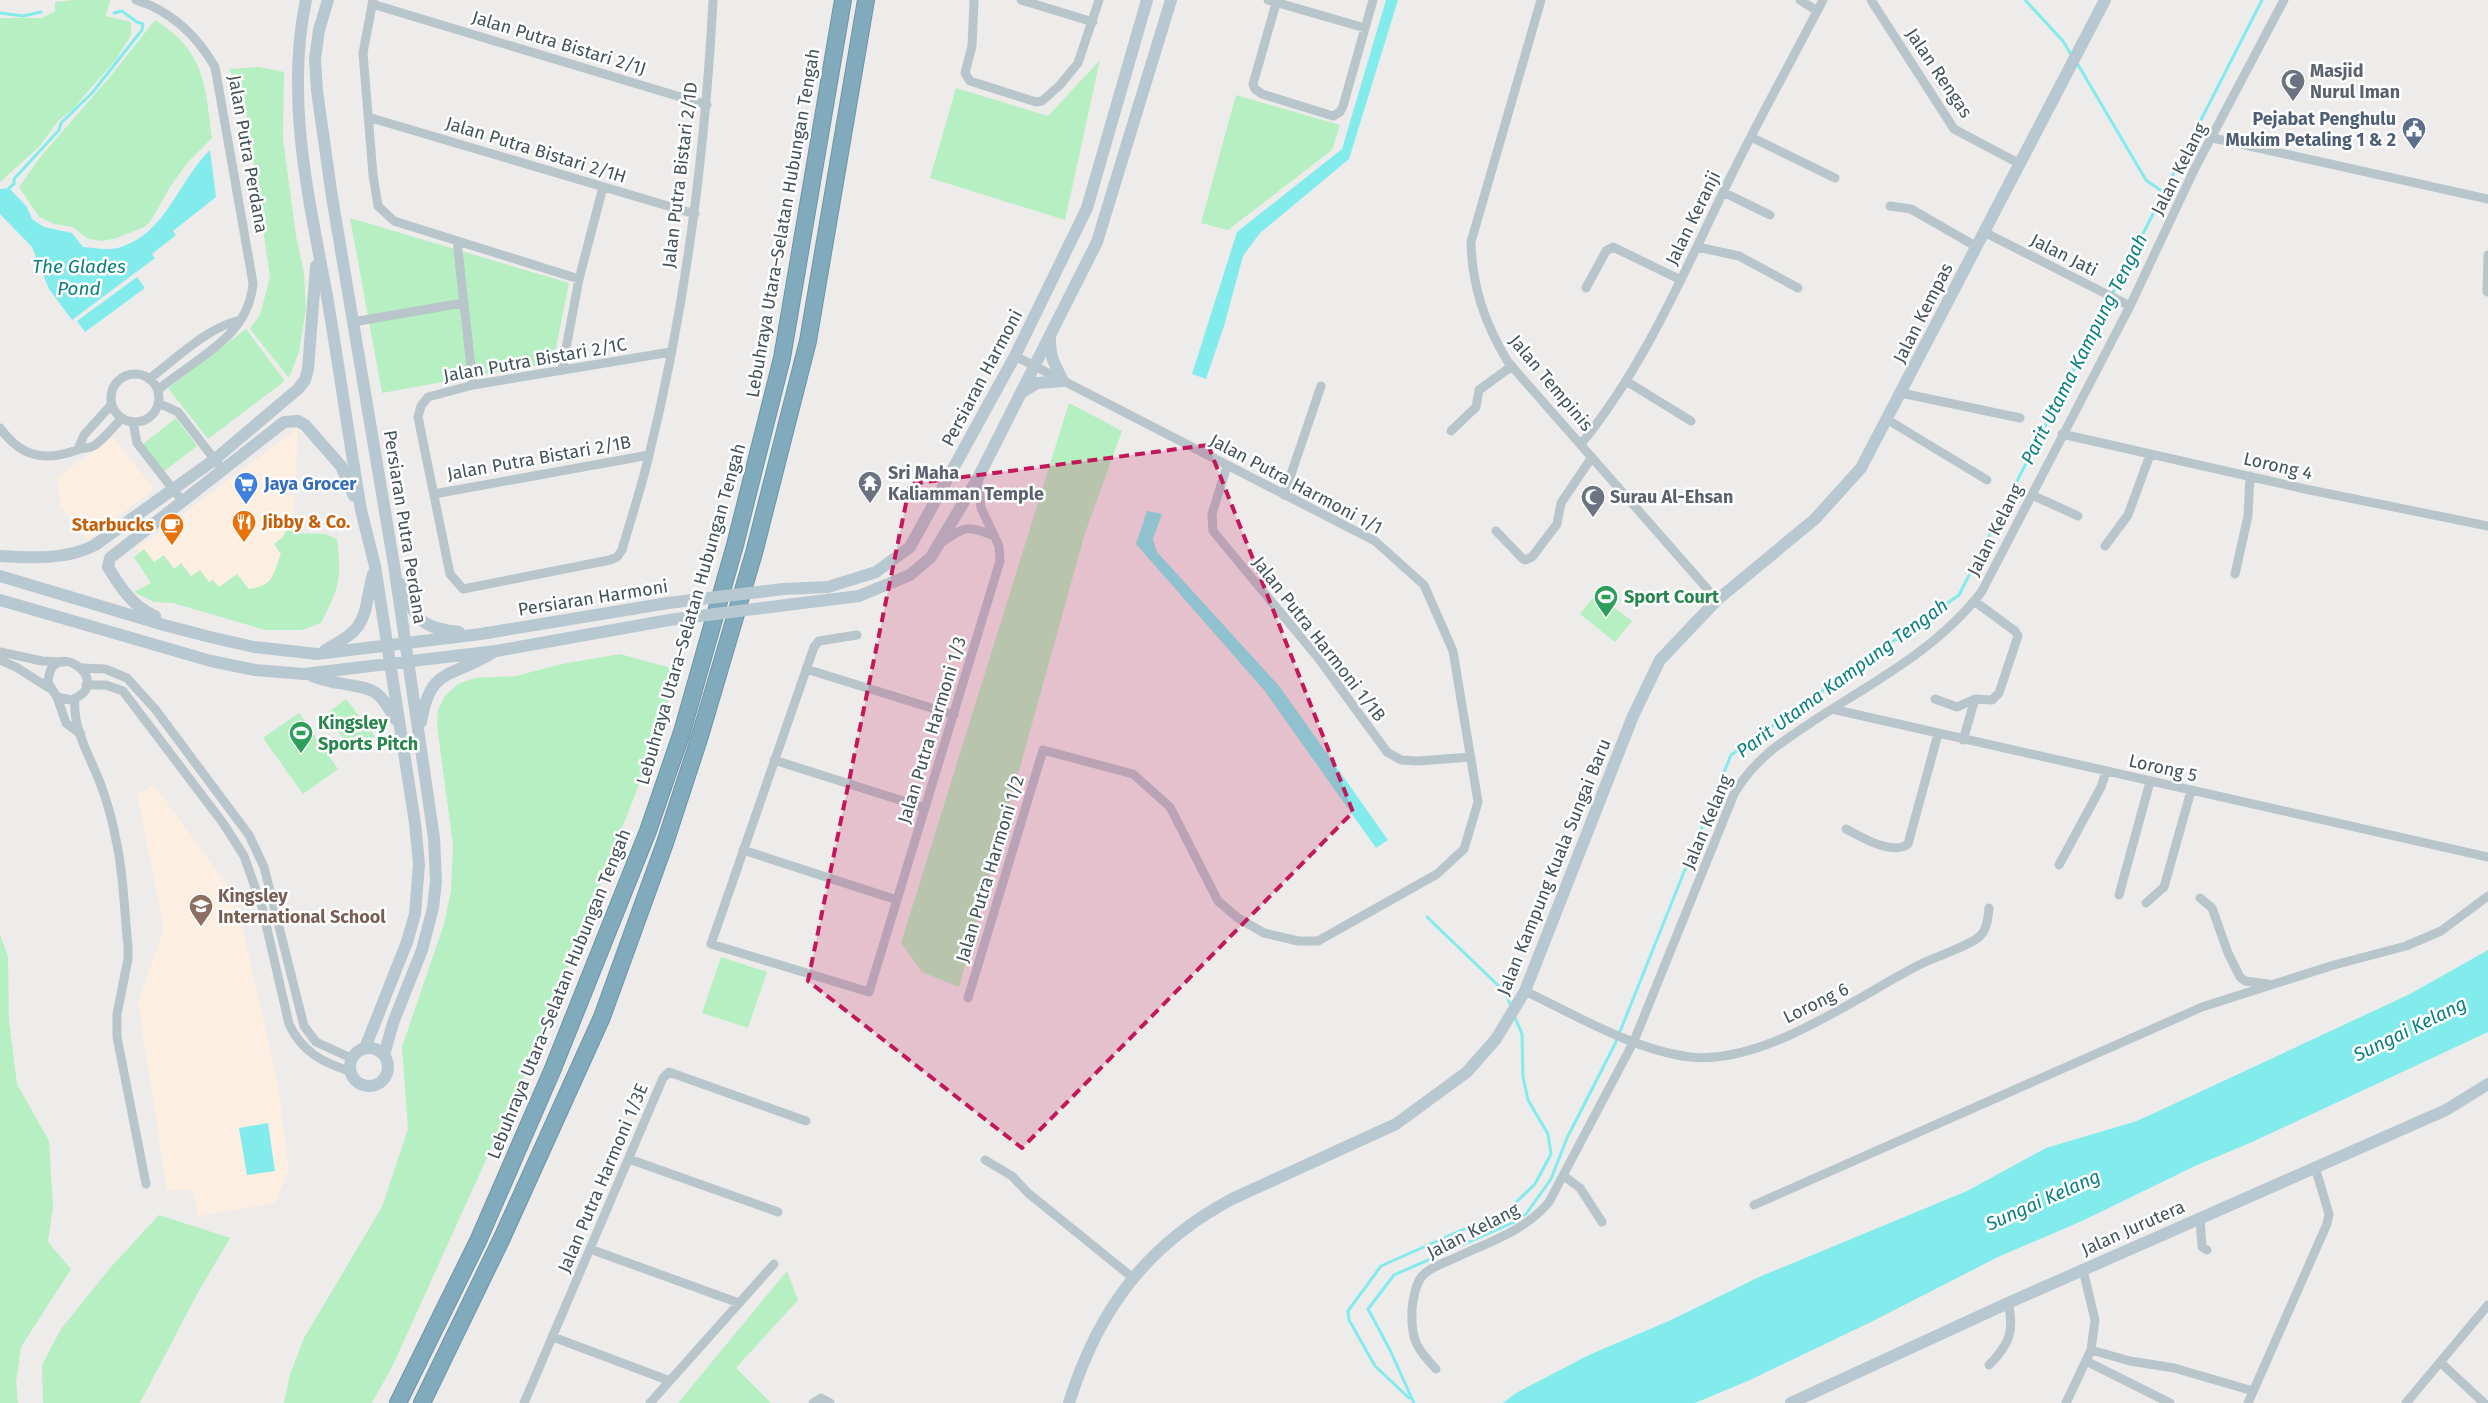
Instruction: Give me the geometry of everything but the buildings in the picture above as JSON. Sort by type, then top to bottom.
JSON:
[{"type":"highway","name":"Lebuhraya Utara–Selatan Hubungan Tengah","points":[[398,1403],[478,1241],[552,1071],[648,831],[682,732],[735,545],[782,358],[843,0]]},
{"type":"highway","points":[[422,1403],[502,1238],[602,1018],[632,938],[697,745],[746,580],[808,341],[866,0]]},
{"type":"main road","name":"Persiaran Putra Perdana","points":[[306,0],[300,28],[297,66],[302,160],[361,510],[375,566],[391,664],[415,822],[419,881],[411,928],[365,1048]]},
{"type":"main road","name":"Persiaran Putra Perdana","points":[[328,0],[319,30],[315,59],[317,91],[332,198],[394,565],[420,731],[434,838],[436,881],[433,908],[422,950],[393,1023],[384,1055]]},
{"type":"main road","name":"Persiaran Harmoni","points":[[317,654],[481,634],[668,603],[784,589],[828,587],[876,572],[910,547],[1015,356],[1087,208],[1147,0]]},
{"type":"main road","name":"Persiaran Harmoni","points":[[304,674],[496,651],[669,620],[859,596],[910,575],[931,557],[978,478],[1097,242],[1171,0]]},
{"type":"main road","name":"Jalan Kempas","points":[[1717,600],[1815,518],[1861,468],[1888,420],[2105,0]]},
{"type":"main road","points":[[0,556],[61,555],[86,550],[174,490],[282,404],[305,380],[308,369],[317,251]]},
{"type":"main road","points":[[1022,392],[1037,383],[1063,381],[1052,363],[1049,352],[1050,334]]},
{"type":"main road","points":[[210,637],[143,611],[132,602],[108,567],[108,563],[114,554],[284,422],[298,421],[305,425],[341,466],[361,510]]},
{"type":"main road","points":[[394,565],[414,611],[423,623],[434,628],[481,634]]},
{"type":"main road","points":[[0,576],[164,625],[254,648],[317,654],[344,640],[364,620],[375,566]]},
{"type":"main road","points":[[0,600],[211,661],[255,670],[304,674],[340,684],[366,687],[378,694],[388,705],[401,728]]},
{"type":"main road","name":"Jalan Kampung Kuala Sungai Baru","points":[[1069,1403],[1079,1370],[1109,1310],[1133,1278],[1174,1235],[1206,1212],[1232,1199],[1396,1124],[1467,1072],[1496,1039],[1525,991],[1630,723],[1660,660],[1717,600]]},
{"type":"main road","points":[[420,731],[426,699],[440,678],[474,664],[496,651]]},
{"type":"main road","points":[[365,1048],[376,1049],[384,1055],[388,1067],[387,1073],[379,1083],[363,1085],[354,1080],[350,1065],[360,1050],[365,1048]]},
{"type":"main road","name":"Jalan Jurutera","points":[[1791,1403],[2008,1303],[2446,1110],[2488,1084]]},
{"type":"street","name":"Jalan Putra Bistari 2/1D","points":[[434,494],[450,574],[464,589],[617,557],[622,550],[649,455],[671,352],[694,214],[707,105],[713,0]]},
{"type":"street","points":[[974,0],[970,55],[965,73],[970,81],[1036,102],[1048,97],[1078,63],[1099,0]]},
{"type":"street","points":[[1021,0],[1092,22]]},
{"type":"street","points":[[1365,28],[1274,1],[1253,84],[1254,89],[1262,94],[1333,116],[1340,112],[1343,106],[1365,28],[1372,0]]},
{"type":"street","name":"Jalan Tempinis","points":[[1541,0],[1471,242],[1473,279],[1491,333],[1512,366],[1717,600]]},
{"type":"street","points":[[1800,0],[1817,11]]},
{"type":"street","name":"Jalan Keranji","points":[[1581,444],[1603,416],[1656,332],[1723,192],[1823,0]]},
{"type":"street","name":"Jalan Rengas","points":[[1871,0],[1954,129],[2020,164]]},
{"type":"street","name":"Jalan Kelang","points":[[1436,1369],[1419,1351],[1411,1333],[1412,1306],[1420,1280],[1434,1268],[1517,1230],[1537,1216],[1549,1202],[1564,1176],[1630,1040],[1727,810],[1746,773],[1762,757],[1918,653],[1963,614],[1974,601],[1999,561],[2062,434],[2130,306],[2194,170],[2284,0]]},
{"type":"street","name":"Jalan Putra Perdana","points":[[141,1],[166,14],[184,28],[204,49],[215,67],[253,277],[250,304],[231,335],[158,390]]},
{"type":"street","points":[[373,2],[363,53],[373,175],[378,206],[394,220],[579,279]]},
{"type":"street","name":"Jalan Putra Bistari 2/1J","points":[[373,2],[707,105]]},
{"type":"street","name":"Jalan Putra Bistari 2/1H","points":[[368,116],[694,214]]},
{"type":"street","points":[[1751,138],[1834,178]]},
{"type":"street","points":[[2212,138],[2488,199]]},
{"type":"street","points":[[562,370],[579,279],[603,187]]},
{"type":"street","points":[[1723,192],[1770,215]]},
{"type":"street","points":[[1890,206],[1911,209],[1977,247]]},
{"type":"street","name":"Jalan Jati","points":[[1984,232],[2130,306]]},
{"type":"street","points":[[457,241],[473,385]]},
{"type":"street","points":[[1586,288],[1606,251],[1613,247],[1681,280]]},
{"type":"street","points":[[1697,247],[1739,256],[1798,288]]},
{"type":"street","points":[[2487,292],[2488,255]]},
{"type":"street","points":[[353,322],[464,303]]},
{"type":"street","points":[[149,378],[184,350],[223,324],[240,320]]},
{"type":"street","name":"Jalan Putra Bistari 2/1C","points":[[434,494],[418,417],[421,406],[428,397],[473,385],[671,352]]},
{"type":"street","name":"Jalan Putra Harmoni 1/1","points":[[1015,356],[1375,541],[1424,585],[1453,651],[1478,802],[1464,849],[1437,874],[1318,941],[1298,941],[1264,932],[1238,918],[1218,901],[1170,807],[1133,774],[1043,750]]},
{"type":"street","points":[[1451,431],[1476,407],[1479,390],[1512,366]]},
{"type":"street","points":[[135,374],[149,378],[158,390],[156,409],[147,419],[133,422],[122,418],[112,404],[112,390],[121,378],[135,374]]},
{"type":"street","points":[[1626,381],[1690,421]]},
{"type":"street","points":[[1284,495],[1321,386]]},
{"type":"street","points":[[1901,393],[2020,418]]},
{"type":"street","points":[[158,403],[178,412],[223,471]]},
{"type":"street","points":[[78,449],[84,435],[112,404]]},
{"type":"street","points":[[0,428],[10,442],[20,449],[31,454],[46,457],[59,456],[78,449],[94,447],[122,418]]},
{"type":"street","points":[[1888,420],[1987,480]]},
{"type":"street","points":[[133,422],[137,443],[183,502]]},
{"type":"street","name":"Lorong 4","points":[[2062,434],[2305,490],[2488,526]]},
{"type":"street","name":"Jalan Putra Bistari 2/1B","points":[[434,494],[649,455]]},
{"type":"street","points":[[2105,546],[2128,515],[2150,455]]},
{"type":"street","points":[[1496,531],[1522,558],[1525,560],[1532,557],[1556,524],[1561,503],[1592,457]]},
{"type":"street","name":"Jalan Putra Harmoni 1/1B","points":[[1227,466],[1212,514],[1213,531],[1319,659],[1351,706],[1387,752],[1400,760],[1418,761],[1471,757]]},
{"type":"street","points":[[2235,574],[2248,516],[2250,476]]},
{"type":"street","name":"Jalan Putra Harmoni 1/3","points":[[743,850],[712,944],[869,992],[1000,561],[999,546],[981,508],[978,478]]},
{"type":"street","points":[[2032,494],[2078,516]]},
{"type":"street","name":"Persiaran Harmoni","points":[[938,545],[958,530],[969,527],[994,536]]},
{"type":"street","points":[[1934,699],[1957,707],[1975,700],[1988,701],[1996,698],[2018,636],[1974,601]]},
{"type":"street","points":[[857,635],[819,642],[814,647],[743,850],[897,900]]},
{"type":"street","points":[[0,652],[42,661],[71,662],[82,668],[105,669],[127,678],[155,709],[248,835],[264,868],[304,1026],[316,1042],[350,1065]]},
{"type":"street","points":[[0,660],[16,667],[49,688],[57,697],[66,723],[81,734]]},
{"type":"street","points":[[49,688],[49,674],[58,664],[65,662]]},
{"type":"street","points":[[57,697],[66,700],[80,695],[87,679],[82,668]]},
{"type":"street","points":[[806,669],[954,714]]},
{"type":"street","points":[[86,685],[106,685],[123,691],[223,823],[244,856],[256,885],[289,1024],[295,1038],[315,1057],[350,1065]]},
{"type":"street","points":[[75,698],[75,717],[90,764],[102,786],[117,841],[128,959],[118,1014],[118,1037],[128,1101],[146,1184]]},
{"type":"street","points":[[1963,740],[1975,700]]},
{"type":"street","name":"Lorong 5","points":[[1832,709],[2488,857]]},
{"type":"street","points":[[1846,829],[1892,848],[1903,848],[1908,844],[1938,734]]},
{"type":"street","name":"Jalan Putra Harmoni 1/2","points":[[968,998],[1043,750]]},
{"type":"street","points":[[774,760],[925,808]]},
{"type":"street","points":[[2059,865],[2101,787],[2106,772]]},
{"type":"street","points":[[2119,895],[2150,782]]},
{"type":"street","points":[[2146,903],[2164,887],[2191,791]]},
{"type":"street","points":[[1754,1205],[2202,1007],[2334,965],[2406,946],[2441,931],[2488,896]]},
{"type":"street","points":[[2200,898],[2212,908],[2228,953],[2240,977],[2246,981],[2273,984]]},
{"type":"street","name":"Lorong 6","points":[[1525,991],[1609,1032],[1670,1053],[1710,1058],[1739,1054],[1773,1042],[1862,998],[1914,967],[1980,937],[1986,926],[1989,908]]},
{"type":"street","name":"Jalan Putra Harmoni 1/3E","points":[[524,1403],[663,1078],[668,1072],[806,1121]]},
{"type":"street","points":[[629,1159],[778,1212]]},
{"type":"street","points":[[985,1160],[1012,1176],[1028,1193],[1133,1278]]},
{"type":"street","points":[[2248,1403],[2329,1214],[2315,1167]]},
{"type":"street","points":[[1564,1176],[1580,1188],[1602,1222]]},
{"type":"street","points":[[2200,1218],[2202,1247],[2207,1250]]},
{"type":"street","points":[[590,1249],[739,1303]]},
{"type":"street","points":[[650,1403],[774,1264]]},
{"type":"street","points":[[2066,1403],[2091,1350],[2095,1320],[2083,1270]]},
{"type":"street","points":[[1989,1364],[2008,1343],[2013,1321],[2008,1303]]},
{"type":"street","points":[[2406,1403],[2488,1305]]},
{"type":"street","points":[[553,1336],[670,1381]]},
{"type":"street","points":[[2091,1350],[2130,1361],[2174,1368],[2253,1391]]},
{"type":"street","points":[[2086,1360],[2170,1403]]},
{"type":"street","points":[[2440,1362],[2484,1403]]},
{"type":"street","points":[[813,1403],[821,1398],[830,1403]]},
{"type":"highlighted area","points":[[1208,445],[1353,812],[1022,1148],[808,981],[910,484]]},
{"type":"shaded area","points":[[298,428],[292,537],[271,597],[239,600],[154,570],[136,549]]},
{"type":"shaded area","points":[[113,437],[154,489],[87,540],[60,506],[58,477]]},
{"type":"shaded area","points":[[154,785],[235,895],[277,1080],[289,1170],[275,1203],[198,1216],[193,1190],[167,1191],[138,1002],[164,929],[137,793]]},
{"type":"green space","points":[[110,0],[106,16],[131,22],[131,35],[117,58],[72,110],[58,121],[40,146],[0,182],[0,18],[42,18],[55,11],[55,2]]},
{"type":"green space","points":[[155,20],[172,32],[184,44],[200,70],[207,101],[212,138],[187,163],[170,187],[150,222],[144,227],[117,238],[102,241],[88,239],[73,227],[54,224],[39,217],[19,187],[41,156],[109,78]]},
{"type":"green space","points":[[1100,60],[1065,220],[930,178],[956,88],[1048,116]]},
{"type":"green space","points":[[259,67],[284,72],[283,139],[296,236],[304,273],[306,309],[299,352],[289,378],[250,329],[260,315],[270,277],[244,97],[229,69]]},
{"type":"green space","points":[[1236,95],[1340,125],[1332,150],[1228,230],[1201,223]]},
{"type":"green space","points":[[350,218],[569,283],[553,362],[382,393]]},
{"type":"green space","points":[[246,329],[285,381],[208,439],[168,388]]},
{"type":"green space","points":[[1069,403],[1122,431],[1085,533],[959,987],[922,972],[901,943]]},
{"type":"green space","points":[[176,418],[197,446],[163,472],[142,445]]},
{"type":"green space","points":[[288,526],[294,533],[325,534],[337,539],[338,583],[332,601],[321,623],[302,630],[265,630],[173,603],[154,602],[134,592],[151,583],[134,557],[144,549],[154,562],[164,555],[174,569],[181,563],[191,576],[200,570],[209,582],[213,580],[219,587],[237,574],[249,589],[264,585],[274,574],[281,554],[274,544],[283,537]]},
{"type":"green space","name":"Sport Court","points":[[1596,594],[1632,621],[1615,642],[1580,614]]},
{"type":"green space","points":[[620,654],[678,670],[652,751],[538,1045],[393,1365],[372,1403],[284,1403],[290,1375],[304,1338],[382,1207],[408,1129],[402,1047],[444,924],[451,891],[453,845],[437,726],[438,710],[445,696],[458,684],[475,678],[516,676],[562,664]]},
{"type":"green space","points":[[346,699],[375,736],[354,752],[325,715]]},
{"type":"green space","name":"Kingsley Sports Pitch","points":[[299,713],[338,769],[303,794],[263,738]]},
{"type":"green space","points":[[0,935],[8,957],[9,1021],[17,1084],[49,1141],[53,1206],[48,1242],[71,1269],[21,1347],[16,1382],[18,1403],[0,1403]]},
{"type":"green space","points":[[721,957],[767,972],[748,1028],[702,1013]]},
{"type":"green space","points":[[159,1215],[230,1238],[196,1296],[140,1403],[43,1403],[42,1365],[61,1329],[110,1268]]},
{"type":"green space","points":[[787,1271],[798,1300],[736,1368],[771,1403],[678,1403]]},
{"type":"water","points":[[1386,0],[1398,0],[1349,159],[1260,233],[1243,256],[1224,326],[1206,379],[1192,374],[1237,232],[1342,149]]},
{"type":"water","name":"The Glades Pond","points":[[210,150],[216,197],[173,231],[176,235],[152,254],[155,258],[72,320],[49,289],[32,247],[0,214],[0,189],[9,188],[27,207],[32,219],[44,227],[72,233],[83,247],[107,249],[121,247],[137,240],[150,230],[161,218],[199,162]]},
{"type":"water","points":[[137,277],[145,288],[85,332],[77,321]]},
{"type":"water","points":[[1147,511],[1162,514],[1153,539],[1157,552],[1280,687],[1388,840],[1376,848],[1264,690],[1136,544]]},
{"type":"water","name":"Sungai Kelang","points":[[2488,950],[2488,1032],[2252,1142],[2195,1166],[2082,1221],[1998,1257],[1871,1322],[1750,1380],[1695,1403],[1503,1403],[1516,1393],[1589,1355],[1671,1320],[1759,1277],[1967,1191],[2046,1148],[2137,1121],[2410,994]]},
{"type":"water","points":[[268,1123],[275,1171],[247,1175],[239,1128]]},
{"type":"waterway","points":[[2025,0],[2063,41],[2072,56]]},
{"type":"waterway","name":"Parit Utama Kampung Tengah","points":[[1414,1403],[1390,1350],[1368,1309],[1394,1275],[1512,1223],[1526,1214],[1551,1179],[1567,1138],[1615,1044],[1731,755],[1959,595],[2262,0]]},
{"type":"waterway","points":[[9,188],[14,184],[14,179],[59,130],[61,123],[92,93],[142,30],[143,24],[122,11],[114,13]]},
{"type":"waterway","points":[[0,13],[23,16],[41,12]]},
{"type":"waterway","points":[[2077,63],[2146,180],[2163,192]]},
{"type":"waterway","points":[[1427,917],[1506,993],[1511,1007]]},
{"type":"waterway","points":[[1409,1398],[1375,1366],[1349,1320],[1348,1311],[1381,1266],[1509,1209],[1535,1184],[1551,1154],[1548,1134],[1528,1100],[1523,1077],[1522,1034],[1514,1015]]},
{"type":"place","name":"Masjid Nurul Iman","points":[[2293,102]]},
{"type":"place","name":"Pejabat Penghulu Mukim Petaling 1 & 2","points":[[2414,150]]},
{"type":"place","name":"Sri Maha Kaliamman Temple","points":[[870,504]]},
{"type":"place","name":"Jaya Grocer","points":[[246,505]]},
{"type":"place","name":"Surau Al-Ehsan","points":[[1593,518]]},
{"type":"place","name":"Jibby & Co.","points":[[244,543]]},
{"type":"place","name":"Starbucks","points":[[172,546]]},
{"type":"place","name":"Sport Court","points":[[1606,618]]},
{"type":"place","name":"Kingsley Sports Pitch","points":[[301,754]]},
{"type":"place","name":"Kingsley International School","points":[[201,927]]}]
